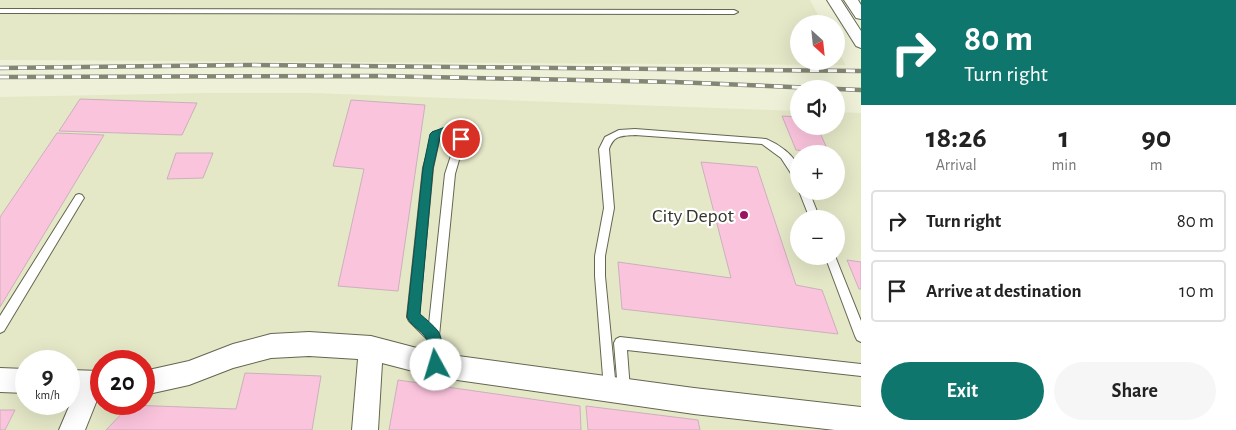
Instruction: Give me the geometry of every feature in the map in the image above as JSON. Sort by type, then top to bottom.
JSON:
[{"type":"street","points":[[834,0],[861,43]]},
{"type":"street","points":[[851,0],[861,15]]},
{"type":"street","points":[[155,381],[189,374],[233,356],[271,346],[309,344],[371,348],[436,365],[617,390],[861,420]]},
{"type":"street","points":[[365,430],[371,348]]},
{"type":"street","points":[[0,380],[15,381]]},
{"type":"street","points":[[72,430],[87,383]]},
{"type":"lane","points":[[0,10],[734,12]]},
{"type":"lane","points":[[433,336],[413,317],[428,168],[436,134],[445,131],[455,133],[461,139],[450,174],[438,309],[433,336],[436,365]]},
{"type":"lane","points":[[617,390],[600,256],[609,208],[604,149],[608,139],[619,133],[635,132],[763,142],[777,147],[790,162]]},
{"type":"lane","points":[[0,327],[79,198]]},
{"type":"lane","points":[[833,265],[861,336]]},
{"type":"lane","points":[[617,390],[620,343],[861,370]]},
{"type":"shaded area","points":[[0,0],[810,0],[818,15],[790,15],[790,65],[0,60]]},
{"type":"shaded area","points":[[314,93],[790,111],[790,135],[845,135],[845,112],[861,113],[861,430],[0,430],[0,97]]},
{"type":"building","points":[[80,99],[197,103],[182,135],[59,131]]},
{"type":"building","points":[[351,100],[425,105],[398,291],[338,286],[364,169],[333,166]]},
{"type":"building","points":[[782,116],[790,116],[790,135],[821,135],[825,145],[794,145]]},
{"type":"building","points":[[57,133],[104,135],[0,307],[0,217]]},
{"type":"building","points":[[176,153],[213,153],[203,178],[167,179]]},
{"type":"building","name":"City Depot","points":[[701,162],[757,167],[796,285],[822,290],[838,334],[622,309],[618,262],[731,278]]},
{"type":"building","points":[[847,260],[861,262],[861,289],[859,289]]},
{"type":"building","points":[[245,373],[321,376],[312,430],[106,430],[120,415],[155,415],[155,406],[236,409]]},
{"type":"building","points":[[398,380],[580,406],[581,430],[389,430]]},
{"type":"building","points":[[586,406],[698,420],[700,430],[588,430]]},
{"type":"building","points":[[0,410],[15,410],[5,430],[0,430]]},
{"type":"railway","points":[[0,68],[247,65],[861,71]]},
{"type":"railway","points":[[0,77],[380,76],[674,82],[861,90]]},
{"type":"place","name":"City Depot","points":[[744,215]]},
{"type":"route","points":[[436,365],[433,336],[413,317],[428,168],[436,134],[445,131],[455,133],[461,139]]}]
